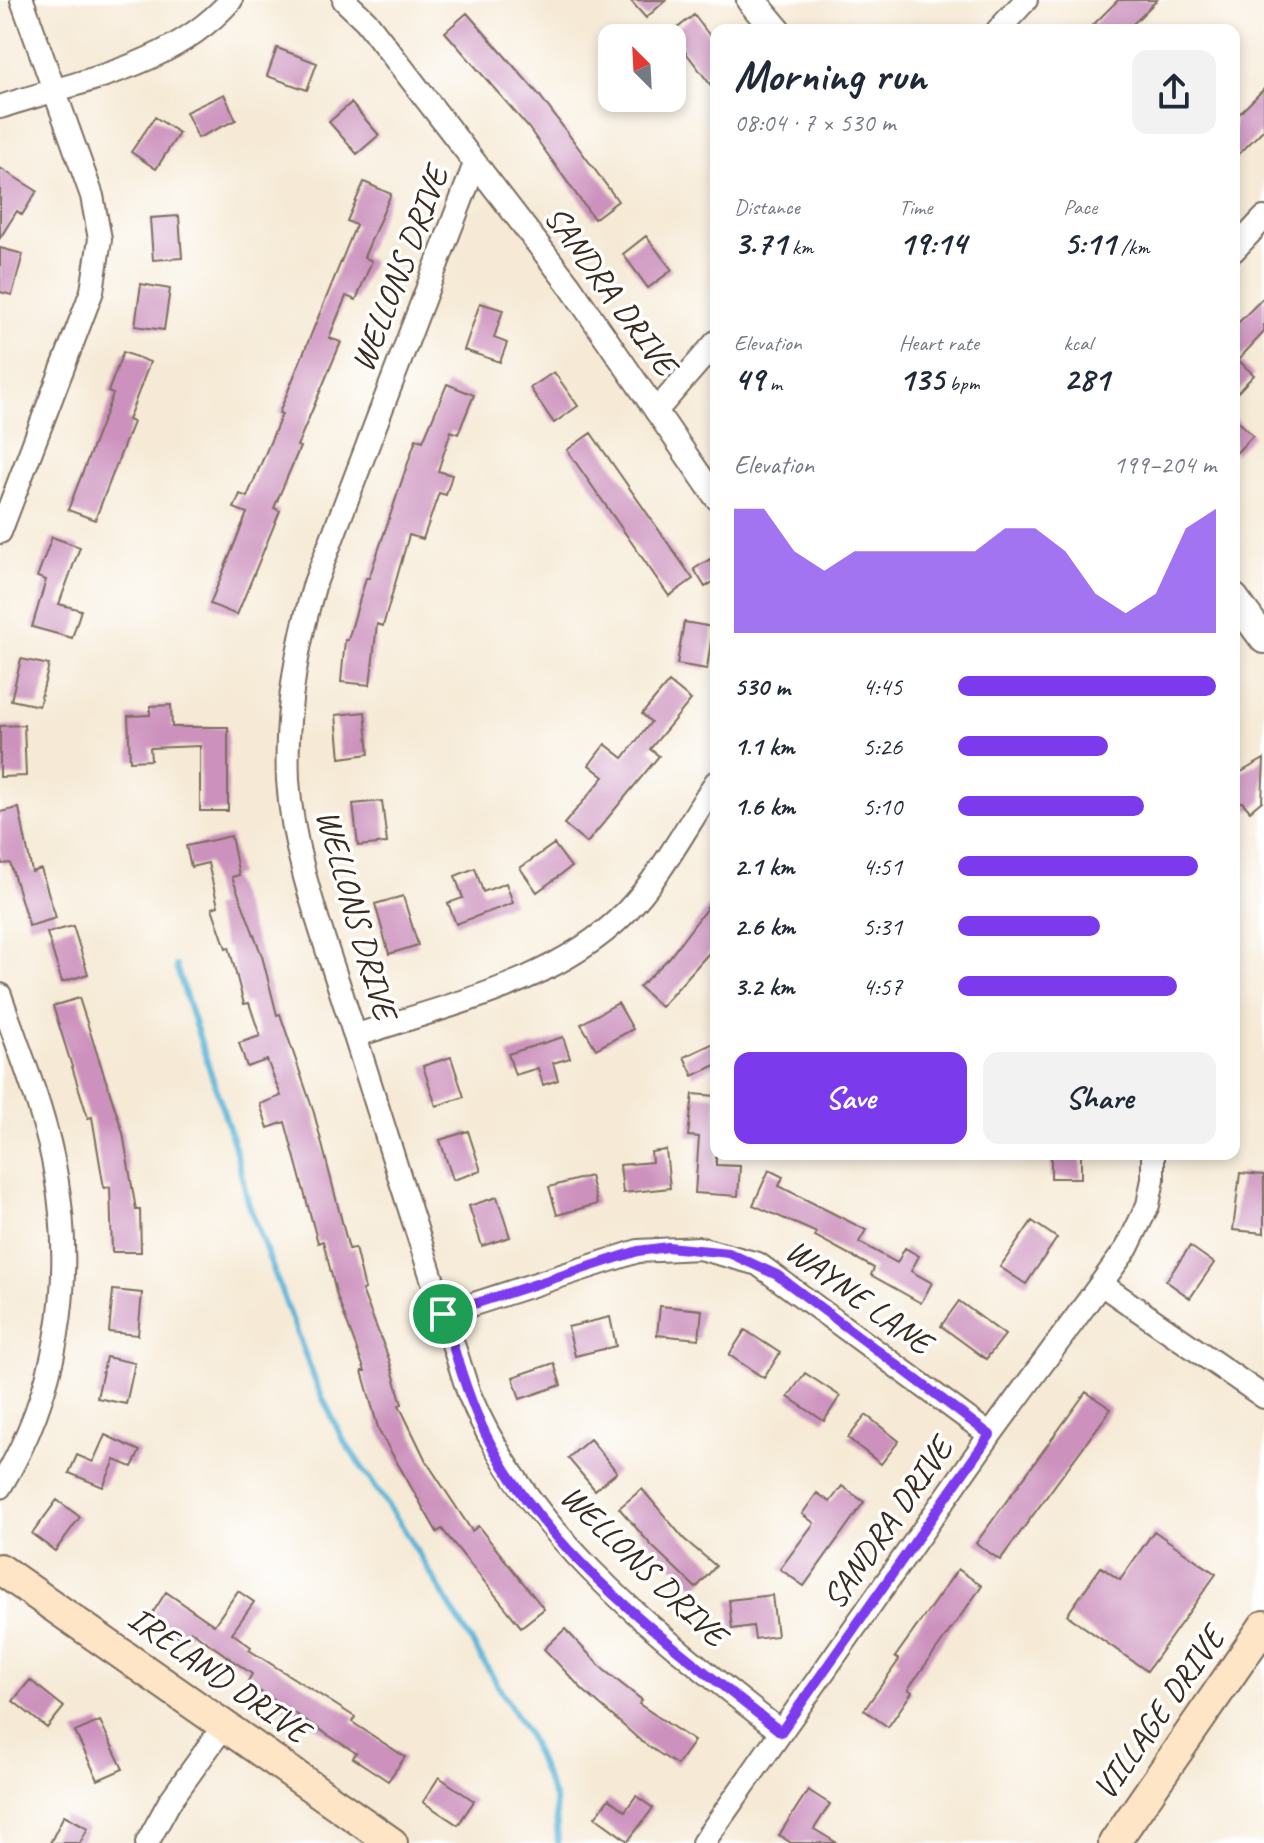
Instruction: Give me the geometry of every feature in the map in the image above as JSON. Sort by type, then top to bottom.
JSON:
[{"type":"main road","name":"IRELAND DRIVE","points":[[0,1569],[226,1723],[392,1843]]},
{"type":"main road","name":"VILLAGE DRIVE","points":[[1114,1843],[1264,1626]]},
{"type":"street","points":[[0,532],[92,291],[98,265],[98,217],[22,0]]},
{"type":"street","points":[[0,107],[142,63],[199,30],[231,0]]},
{"type":"street","name":"WELLONS DRIVE","points":[[344,0],[366,21],[475,164],[315,583],[293,673],[287,748],[293,822],[302,865],[443,1314],[486,1435],[518,1487],[557,1536],[652,1629],[781,1732]]},
{"type":"street","points":[[751,0],[771,24]]},
{"type":"street","points":[[1004,24],[1026,0]]},
{"type":"street","name":"SANDRA DRIVE","points":[[475,164],[570,286],[710,489]]},
{"type":"street","points":[[1240,244],[1264,218]]},
{"type":"street","points":[[656,411],[710,349]]},
{"type":"street","points":[[1240,606],[1264,639]]},
{"type":"street","points":[[355,1036],[523,978],[567,958],[600,936],[646,888],[710,791]]},
{"type":"street","points":[[0,995],[47,1136],[63,1227],[63,1279],[50,1376],[35,1422],[0,1487]]},
{"type":"street","name":"SANDRA DRIVE","points":[[703,1843],[990,1435],[1127,1248],[1148,1205],[1153,1160]]},
{"type":"street","name":"WAYNE LANE","points":[[443,1314],[638,1251],[668,1247],[729,1253],[777,1275],[990,1435]]},
{"type":"street","points":[[1101,1284],[1264,1397]]},
{"type":"street","points":[[147,1843],[170,1801],[226,1723]]},
{"type":"building","points":[[630,0],[666,0],[646,18]]},
{"type":"building","points":[[1118,0],[1157,0],[1133,24],[1094,24]]},
{"type":"building","points":[[467,13],[540,96],[618,201],[594,219],[528,127],[445,32]]},
{"type":"building","points":[[694,15],[710,36],[710,84],[686,53],[686,24],[682,24]]},
{"type":"building","points":[[277,48],[317,63],[307,90],[267,76]]},
{"type":"building","points":[[1264,89],[1264,129],[1240,153],[1240,113]]},
{"type":"building","points":[[224,94],[236,120],[198,138],[186,112]]},
{"type":"building","points":[[351,103],[379,135],[357,154],[329,122]]},
{"type":"building","points":[[155,117],[179,133],[156,169],[131,152]]},
{"type":"building","points":[[0,168],[37,191],[22,215],[17,211],[0,238]]},
{"type":"building","points":[[364,182],[391,194],[364,257],[372,261],[356,300],[346,296],[329,338],[341,342],[297,446],[300,447],[274,508],[280,511],[237,615],[210,604],[247,513],[234,508],[240,494],[247,497],[282,414],[279,413],[356,225],[347,221]]},
{"type":"building","points":[[179,216],[182,258],[153,260],[150,218]]},
{"type":"building","points":[[646,236],[672,270],[648,288],[623,254]]},
{"type":"building","points":[[0,248],[23,254],[12,295],[0,292]]},
{"type":"building","points":[[141,284],[170,289],[164,330],[135,326]]},
{"type":"building","points":[[1264,297],[1264,332],[1240,358],[1240,321]]},
{"type":"building","points":[[480,303],[503,310],[494,338],[507,343],[500,362],[464,350]]},
{"type":"building","points":[[123,352],[150,362],[128,420],[133,422],[95,520],[68,510],[113,394],[108,392]]},
{"type":"building","points":[[1240,362],[1254,375],[1240,390]]},
{"type":"building","points":[[554,372],[578,406],[554,423],[530,388]]},
{"type":"building","points":[[447,384],[474,395],[458,434],[451,431],[438,471],[452,475],[446,495],[439,493],[423,539],[409,535],[383,626],[377,624],[370,685],[341,682],[345,640],[348,640],[366,578],[369,578],[416,439],[423,441]]},
{"type":"building","points":[[1240,423],[1253,436],[1240,449]]},
{"type":"building","points":[[591,433],[693,579],[669,596],[567,450]]},
{"type":"building","points":[[52,537],[80,547],[59,604],[81,610],[72,638],[32,627],[46,580],[37,577]]},
{"type":"building","points":[[710,559],[710,584],[705,587],[694,569]]},
{"type":"building","points":[[684,622],[710,626],[707,669],[677,664]]},
{"type":"building","points":[[21,659],[49,665],[39,706],[11,700]]},
{"type":"building","points":[[669,682],[691,700],[650,749],[659,756],[587,843],[564,824],[604,777],[589,765],[605,744],[623,758],[651,722],[642,714]]},
{"type":"building","points":[[171,705],[172,727],[228,727],[228,811],[200,811],[200,746],[150,748],[151,760],[130,761],[128,716],[150,715],[150,706]]},
{"type":"building","points":[[365,712],[369,754],[340,758],[336,715]]},
{"type":"building","points":[[24,725],[26,776],[0,777],[0,726]]},
{"type":"building","points":[[1264,759],[1262,801],[1250,811],[1240,802],[1240,773]]},
{"type":"building","points":[[382,801],[387,843],[358,846],[353,804]]},
{"type":"building","points":[[19,808],[32,872],[41,869],[56,918],[29,926],[10,863],[2,864],[0,853],[0,812]]},
{"type":"building","points":[[231,836],[239,875],[232,877],[262,956],[277,1015],[280,1014],[314,1113],[349,1249],[355,1248],[365,1289],[362,1290],[389,1359],[402,1404],[399,1405],[426,1461],[472,1531],[478,1526],[544,1609],[521,1627],[442,1529],[437,1532],[379,1431],[362,1371],[365,1371],[337,1296],[323,1241],[318,1243],[285,1122],[268,1128],[260,1104],[281,1096],[267,1060],[247,1067],[239,1043],[260,1036],[249,1003],[244,1004],[229,947],[226,948],[212,908],[218,906],[208,863],[191,867],[186,846]]},
{"type":"building","points":[[554,844],[571,867],[537,892],[520,868]]},
{"type":"building","points":[[475,868],[483,892],[506,883],[513,903],[456,924],[448,903],[463,898],[455,876]]},
{"type":"building","points":[[403,896],[418,945],[389,954],[375,904]]},
{"type":"building","points":[[710,904],[710,952],[661,1007],[639,987],[669,958]]},
{"type":"building","points":[[73,926],[88,974],[62,982],[47,933]]},
{"type":"building","points":[[79,998],[123,1133],[136,1210],[140,1210],[141,1252],[112,1252],[110,1187],[104,1188],[92,1117],[88,1118],[53,1006]]},
{"type":"building","points":[[618,1003],[633,1029],[596,1049],[581,1024]]},
{"type":"building","points":[[563,1037],[570,1058],[553,1063],[558,1080],[543,1085],[538,1068],[515,1075],[508,1054]]},
{"type":"building","points":[[710,1045],[710,1068],[693,1076],[684,1057]]},
{"type":"building","points":[[451,1057],[464,1097],[436,1106],[423,1066]]},
{"type":"building","points":[[693,1094],[710,1095],[710,1160],[716,1160],[716,1165],[740,1166],[738,1196],[695,1193],[699,1137],[688,1136]]},
{"type":"building","points":[[468,1131],[481,1171],[453,1180],[440,1140]]},
{"type":"building","points":[[666,1150],[670,1188],[623,1193],[620,1165],[652,1162],[651,1152]]},
{"type":"building","points":[[1051,1160],[1081,1160],[1081,1178],[1051,1178]]},
{"type":"building","points":[[769,1170],[783,1177],[779,1186],[866,1230],[859,1242],[897,1263],[905,1248],[919,1256],[911,1271],[932,1283],[921,1303],[871,1275],[874,1268],[815,1236],[817,1233],[753,1205]]},
{"type":"building","points":[[1240,1173],[1264,1175],[1264,1233],[1233,1230]]},
{"type":"building","points":[[590,1176],[597,1204],[557,1215],[549,1187]]},
{"type":"building","points":[[497,1197],[510,1237],[482,1246],[469,1206]]},
{"type":"building","points":[[1032,1221],[1057,1238],[1026,1284],[1000,1267]]},
{"type":"building","points":[[1190,1246],[1214,1263],[1190,1298],[1166,1281]]},
{"type":"building","points":[[113,1290],[142,1293],[138,1335],[109,1332]]},
{"type":"building","points":[[959,1301],[1005,1335],[986,1359],[941,1326]]},
{"type":"building","points":[[660,1306],[702,1310],[699,1339],[657,1335]]},
{"type":"building","points":[[610,1317],[616,1346],[575,1356],[568,1327]]},
{"type":"building","points":[[745,1330],[780,1353],[764,1378],[729,1355]]},
{"type":"building","points":[[106,1357],[135,1363],[126,1404],[97,1398]]},
{"type":"building","points":[[554,1363],[561,1385],[520,1399],[513,1377]]},
{"type":"building","points":[[805,1373],[840,1396],[824,1421],[788,1397]]},
{"type":"building","points":[[1086,1392],[1111,1409],[1000,1560],[976,1543]]},
{"type":"building","points":[[866,1415],[899,1441],[881,1464],[848,1438]]},
{"type":"building","points":[[105,1435],[140,1451],[132,1467],[115,1460],[103,1487],[69,1473],[77,1455],[93,1462]]},
{"type":"building","points":[[590,1439],[617,1472],[595,1490],[568,1458]]},
{"type":"building","points":[[842,1486],[864,1502],[804,1586],[780,1569],[814,1523],[802,1514],[817,1493],[830,1502]]},
{"type":"building","points":[[642,1489],[684,1539],[716,1566],[696,1588],[651,1545],[619,1508]]},
{"type":"building","points":[[57,1500],[80,1517],[55,1551],[32,1534]]},
{"type":"building","points":[[1154,1531],[1216,1574],[1147,1671],[1067,1615],[1101,1567],[1120,1580]]},
{"type":"building","points":[[958,1569],[982,1586],[908,1689],[912,1692],[888,1727],[864,1710],[899,1660],[895,1657]]},
{"type":"building","points":[[238,1591],[254,1602],[232,1633],[251,1647],[249,1650],[355,1717],[352,1722],[405,1757],[388,1781],[353,1758],[356,1753],[247,1683],[252,1674],[191,1631],[185,1640],[150,1617],[166,1592],[214,1625]]},
{"type":"building","points":[[772,1595],[777,1636],[755,1639],[753,1626],[732,1629],[729,1600]]},
{"type":"building","points":[[565,1629],[604,1670],[642,1700],[639,1704],[694,1741],[677,1765],[642,1742],[583,1690],[544,1649]]},
{"type":"building","points":[[30,1680],[64,1707],[47,1728],[13,1701]]},
{"type":"building","points":[[100,1721],[123,1769],[98,1780],[75,1732]]},
{"type":"building","points":[[439,1777],[474,1801],[458,1825],[423,1802]]},
{"type":"building","points":[[808,1790],[830,1804],[814,1829],[837,1843],[791,1843],[779,1835]]},
{"type":"building","points":[[636,1796],[653,1808],[628,1841],[595,1817],[609,1799],[625,1811]]},
{"type":"building","points":[[64,1815],[88,1828],[80,1843],[50,1843]]},
{"type":"waterway","points":[[176,966],[234,1144],[248,1202],[317,1386],[342,1438],[403,1528],[529,1737],[555,1800],[558,1843]]},
{"type":"route","points":[[668,1247],[729,1253],[777,1275],[990,1435],[781,1732],[652,1629],[557,1536],[518,1487],[486,1435],[443,1314],[638,1251],[668,1247]]}]
